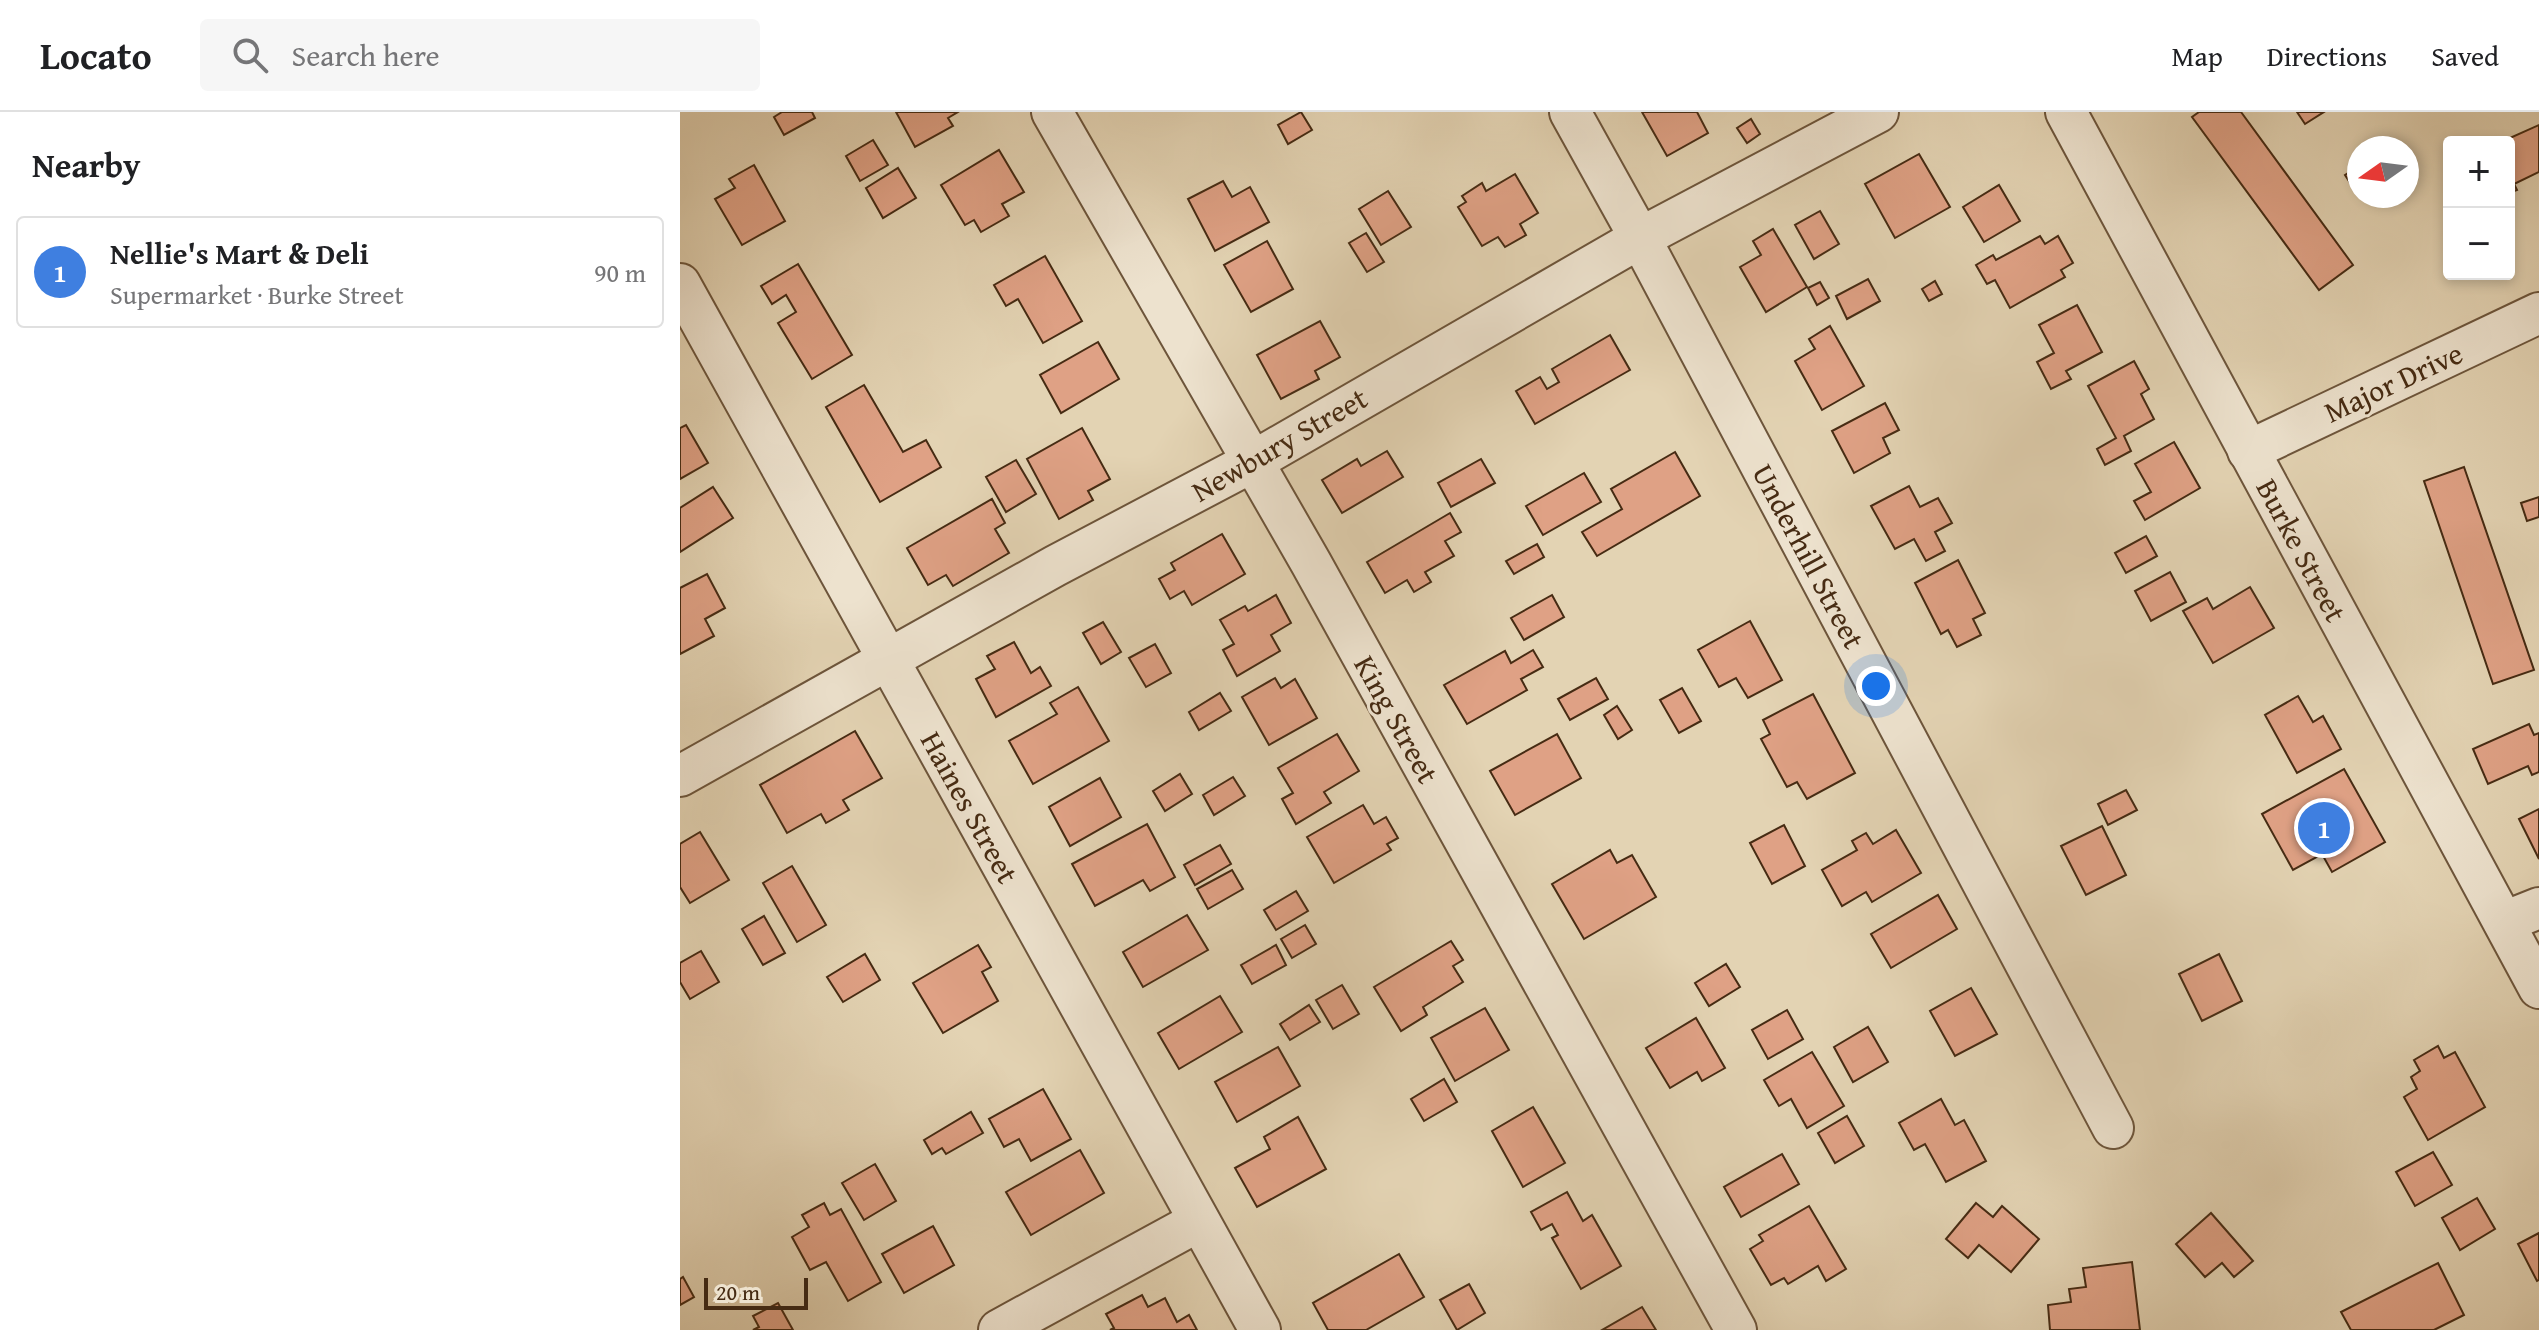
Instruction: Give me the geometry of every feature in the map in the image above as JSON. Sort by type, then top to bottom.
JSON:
[{"type":"street","name":"King Street","points":[[1052,112],[1311,563],[1736,1330]]},
{"type":"street","name":"Underhill Street","points":[[1570,112],[2113,1128]]},
{"type":"street","name":"Newbury Street","points":[[680,776],[1055,566],[1252,462],[1640,238],[1878,112]]},
{"type":"street","name":"Burke Street","points":[[2066,112],[2248,451],[2521,915],[2539,988]]},
{"type":"street","name":"Haines Street","points":[[680,284],[1260,1330]]},
{"type":"street","name":"Major Drive","points":[[2248,451],[2539,313]]},
{"type":"street","points":[[999,1330],[1199,1221]]},
{"type":"building","points":[[782,112],[812,112],[815,118],[784,135],[774,117]]},
{"type":"building","points":[[896,112],[958,112],[948,118],[953,126],[915,147]]},
{"type":"building","points":[[1301,112],[1312,130],[1288,144],[1278,125]]},
{"type":"building","points":[[1642,112],[1697,112],[1708,133],[1667,156]]},
{"type":"building","points":[[2199,112],[2241,112],[2353,265],[2319,290],[2192,117]]},
{"type":"building","points":[[2297,112],[2324,112],[2305,124]]},
{"type":"building","points":[[1751,119],[1760,134],[1747,143],[1737,128]]},
{"type":"building","points":[[2539,125],[2539,172],[2515,184],[2515,136]]},
{"type":"building","points":[[873,140],[888,165],[860,181],[846,156]]},
{"type":"building","points":[[999,150],[1024,192],[1002,204],[1009,216],[981,232],[974,220],[965,225],[941,185]]},
{"type":"building","points":[[1919,154],[1950,207],[1895,238],[1865,184]]},
{"type":"building","points":[[754,165],[785,221],[742,245],[715,199],[735,188],[729,179]]},
{"type":"building","points":[[898,168],[916,198],[883,218],[866,188]]},
{"type":"building","points":[[1515,174],[1538,213],[1520,224],[1526,235],[1505,247],[1498,237],[1482,246],[1458,207],[1466,202],[1462,196],[1482,183],[1486,191]]},
{"type":"building","points":[[1223,181],[1232,197],[1250,187],[1269,222],[1215,251],[1188,199]]},
{"type":"building","points":[[1999,185],[2020,221],[1984,242],[1963,207]]},
{"type":"building","points":[[1388,191],[1411,227],[1381,245],[1359,209]]},
{"type":"building","points":[[1820,211],[1839,244],[1814,259],[1795,225]]},
{"type":"building","points":[[1773,229],[1807,287],[1766,312],[1740,267],[1761,255],[1753,241]]},
{"type":"building","points":[[1366,233],[1384,262],[1367,272],[1349,243]]},
{"type":"building","points":[[2040,236],[2045,244],[2058,236],[2073,263],[2061,270],[2065,277],[2010,308],[1995,280],[1987,284],[1976,265],[1993,255],[1996,260]]},
{"type":"building","points":[[1267,241],[1293,289],[1251,312],[1224,265]]},
{"type":"building","points":[[1045,256],[1082,321],[1043,343],[1018,299],[1006,306],[994,285]]},
{"type":"building","points":[[798,264],[852,355],[812,379],[778,323],[796,312],[786,295],[772,304],[761,286]]},
{"type":"building","points":[[1868,279],[1880,301],[1847,319],[1836,296]]},
{"type":"building","points":[[1935,281],[1942,294],[1929,301],[1922,289]]},
{"type":"building","points":[[1820,282],[1829,298],[1817,305],[1808,288]]},
{"type":"building","points":[[2077,305],[2102,352],[2066,371],[2071,379],[2051,389],[2037,362],[2054,353],[2039,325]]},
{"type":"building","points":[[1320,321],[1340,357],[1315,371],[1319,379],[1281,399],[1257,355]]},
{"type":"building","points":[[1830,326],[1864,386],[1822,410],[1795,361],[1815,349],[1809,339]]},
{"type":"building","points":[[1610,335],[1630,370],[1535,424],[1516,391],[1540,377],[1547,389],[1559,382],[1552,369]]},
{"type":"building","points":[[1098,342],[1119,379],[1061,413],[1040,375]]},
{"type":"building","points":[[2134,361],[2149,389],[2141,394],[2154,419],[2124,436],[2131,451],[2105,465],[2097,449],[2116,438],[2088,386]]},
{"type":"building","points":[[864,385],[903,452],[926,440],[941,467],[880,502],[826,407]]},
{"type":"building","points":[[1885,403],[1899,430],[1883,438],[1890,453],[1854,473],[1832,431]]},
{"type":"building","points":[[686,425],[708,463],[680,479],[680,428]]},
{"type":"building","points":[[1082,428],[1110,479],[1088,491],[1093,500],[1059,519],[1027,459]]},
{"type":"building","points":[[2174,442],[2200,488],[2145,520],[2134,501],[2151,492],[2135,464]]},
{"type":"building","points":[[1387,451],[1403,477],[1342,513],[1322,480],[1357,459],[1361,466]]},
{"type":"building","points":[[1675,452],[1700,496],[1597,556],[1582,532],[1622,509],[1611,489]]},
{"type":"building","points":[[1481,459],[1495,483],[1451,507],[1438,483]]},
{"type":"building","points":[[1016,460],[1036,494],[1006,512],[986,477]]},
{"type":"building","points":[[2464,467],[2534,670],[2493,684],[2424,481]]},
{"type":"building","points":[[1584,473],[1601,502],[1543,535],[1526,506]]},
{"type":"building","points":[[1909,486],[1920,507],[1938,498],[1952,523],[1935,532],[1945,551],[1926,561],[1914,539],[1895,549],[1871,506]]},
{"type":"building","points":[[713,487],[733,518],[680,552],[680,508]]},
{"type":"building","points":[[2539,497],[2539,517],[2527,521],[2521,503]]},
{"type":"building","points":[[992,499],[1005,523],[995,529],[1009,553],[953,586],[946,575],[928,585],[907,548]]},
{"type":"building","points":[[1450,513],[1461,532],[1445,541],[1454,556],[1425,572],[1431,582],[1414,592],[1407,580],[1385,593],[1367,562]]},
{"type":"building","points":[[1222,534],[1245,574],[1192,605],[1184,591],[1170,599],[1159,579],[1175,570],[1171,563]]},
{"type":"building","points":[[2146,536],[2157,556],[2126,573],[2115,553]]},
{"type":"building","points":[[1537,544],[1544,557],[1514,574],[1506,561]]},
{"type":"building","points":[[1958,560],[1985,613],[1973,619],[1981,635],[1957,647],[1948,630],[1941,634],[1915,583]]},
{"type":"building","points":[[2170,572],[2186,602],[2151,621],[2135,591]]},
{"type":"building","points":[[707,574],[725,608],[705,619],[714,636],[680,654],[680,588]]},
{"type":"building","points":[[2250,587],[2274,628],[2213,663],[2183,611],[2207,598],[2213,609]]},
{"type":"building","points":[[1276,595],[1291,623],[1271,635],[1280,651],[1237,676],[1223,650],[1234,644],[1220,620],[1245,606],[1248,611]]},
{"type":"building","points":[[1552,595],[1564,617],[1524,640],[1511,618]]},
{"type":"building","points":[[1750,621],[1782,680],[1748,698],[1736,678],[1719,687],[1698,650]]},
{"type":"building","points":[[1103,622],[1121,652],[1101,664],[1083,633]]},
{"type":"building","points":[[1014,642],[1031,673],[1040,667],[1051,686],[996,717],[976,679],[995,669],[987,656]]},
{"type":"building","points":[[1155,644],[1171,673],[1146,687],[1129,658]]},
{"type":"building","points":[[1533,650],[1543,667],[1521,679],[1527,690],[1467,724],[1444,685],[1505,651],[1511,663]]},
{"type":"building","points":[[1275,678],[1281,688],[1295,679],[1317,718],[1269,745],[1242,697]]},
{"type":"building","points":[[1596,678],[1608,699],[1570,720],[1558,699]]},
{"type":"building","points":[[1078,687],[1109,741],[1033,784],[1009,741],[1057,714],[1050,703]]},
{"type":"building","points":[[1682,688],[1701,721],[1679,733],[1660,700]]},
{"type":"building","points":[[1220,693],[1231,711],[1199,730],[1189,712]]},
{"type":"building","points":[[1813,694],[1855,773],[1807,799],[1797,782],[1787,787],[1761,739],[1770,734],[1763,720]]},
{"type":"building","points":[[2298,696],[2313,722],[2323,716],[2341,749],[2297,773],[2265,715]]},
{"type":"building","points":[[1617,706],[1632,730],[1618,739],[1604,715]]},
{"type":"building","points":[[2529,724],[2534,735],[2539,733],[2539,772],[2532,775],[2528,766],[2488,784],[2473,749]]},
{"type":"building","points":[[855,731],[882,778],[843,800],[849,810],[826,823],[821,814],[787,833],[760,785]]},
{"type":"building","points":[[1337,734],[1359,771],[1324,792],[1331,803],[1296,824],[1282,799],[1293,793],[1278,768]]},
{"type":"building","points":[[1557,734],[1581,778],[1515,815],[1490,771]]},
{"type":"building","points":[[2344,769],[2385,842],[2332,872],[2322,854],[2293,870],[2262,814]]},
{"type":"building","points":[[1180,774],[1192,794],[1165,811],[1153,791]]},
{"type":"building","points":[[1233,777],[1245,796],[1214,815],[1203,795]]},
{"type":"building","points":[[1100,778],[1121,817],[1070,846],[1049,807]]},
{"type":"building","points":[[2126,790],[2137,810],[2108,825],[2098,804]]},
{"type":"building","points":[[1363,805],[1374,824],[1386,817],[1398,838],[1387,844],[1391,850],[1334,883],[1307,837]]},
{"type":"building","points":[[2539,809],[2539,859],[2519,819]]},
{"type":"building","points":[[1147,824],[1175,877],[1150,891],[1143,880],[1095,906],[1072,864]]},
{"type":"building","points":[[1784,825],[1805,866],[1772,884],[1750,843]]},
{"type":"building","points":[[2102,826],[2126,875],[2086,895],[2061,846]]},
{"type":"building","points":[[1896,830],[1921,873],[1872,902],[1866,892],[1842,906],[1822,870],[1857,850],[1852,841],[1866,833],[1873,844]]},
{"type":"building","points":[[700,832],[729,880],[690,903],[680,887],[680,844]]},
{"type":"building","points":[[1220,845],[1231,864],[1195,885],[1184,865]]},
{"type":"building","points":[[1610,850],[1617,863],[1632,855],[1656,897],[1584,939],[1552,884]]},
{"type":"building","points":[[792,866],[826,925],[797,942],[763,883]]},
{"type":"building","points":[[1232,870],[1243,889],[1208,909],[1197,889]]},
{"type":"building","points":[[1296,891],[1308,911],[1276,930],[1264,910]]},
{"type":"building","points":[[1938,895],[1957,929],[1891,968],[1871,934]]},
{"type":"building","points":[[1187,915],[1208,950],[1143,987],[1123,952]]},
{"type":"building","points":[[764,916],[785,953],[763,965],[742,929]]},
{"type":"building","points":[[1305,925],[1316,944],[1292,958],[1281,939]]},
{"type":"building","points":[[1451,941],[1463,960],[1453,966],[1463,982],[1423,1007],[1427,1015],[1401,1031],[1374,987]]},
{"type":"building","points":[[978,945],[991,967],[982,972],[998,1001],[943,1033],[913,983]]},
{"type":"building","points":[[1276,945],[1286,965],[1252,984],[1241,965]]},
{"type":"building","points":[[701,951],[719,982],[690,999],[680,982],[680,963]]},
{"type":"building","points":[[865,954],[880,980],[843,1002],[827,977]]},
{"type":"building","points":[[2219,954],[2242,1001],[2202,1021],[2179,974]]},
{"type":"building","points":[[1726,964],[1740,987],[1709,1006],[1695,983]]},
{"type":"building","points":[[1342,985],[1359,1014],[1333,1029],[1316,1000]]},
{"type":"building","points":[[1971,988],[1997,1034],[1955,1056],[1930,1011]]},
{"type":"building","points":[[1220,996],[1242,1032],[1179,1069],[1158,1033]]},
{"type":"building","points":[[1309,1005],[1320,1022],[1290,1040],[1280,1024]]},
{"type":"building","points":[[1485,1008],[1509,1050],[1455,1081],[1431,1038]]},
{"type":"building","points":[[1787,1010],[1803,1039],[1768,1059],[1752,1030]]},
{"type":"building","points":[[1696,1018],[1725,1068],[1702,1081],[1697,1072],[1670,1088],[1646,1048]]},
{"type":"building","points":[[1868,1027],[1888,1062],[1853,1082],[1834,1047]]},
{"type":"building","points":[[2438,1046],[2444,1058],[2455,1052],[2485,1107],[2428,1140],[2404,1097],[2417,1089],[2411,1077],[2420,1071],[2414,1060]]},
{"type":"building","points":[[1278,1047],[1300,1086],[1237,1122],[1215,1082]]},
{"type":"building","points":[[1812,1052],[1844,1106],[1807,1128],[1791,1099],[1779,1106],[1764,1080]]},
{"type":"building","points":[[1444,1079],[1457,1102],[1424,1121],[1411,1099]]},
{"type":"building","points":[[1043,1089],[1071,1139],[1031,1161],[1019,1139],[1004,1147],[989,1119]]},
{"type":"building","points":[[1941,1099],[1955,1125],[1964,1120],[1986,1161],[1946,1182],[1925,1144],[1914,1150],[1899,1123]]},
{"type":"building","points":[[1533,1107],[1565,1163],[1523,1187],[1492,1131]]},
{"type":"building","points":[[971,1112],[983,1133],[946,1154],[942,1148],[932,1154],[924,1140]]},
{"type":"building","points":[[1847,1116],[1864,1146],[1835,1163],[1818,1133]]},
{"type":"building","points":[[1298,1117],[1326,1169],[1257,1207],[1235,1168],[1270,1149],[1264,1137]]},
{"type":"building","points":[[1080,1150],[1104,1193],[1031,1235],[1006,1192]]},
{"type":"building","points":[[2433,1152],[2452,1185],[2415,1206],[2396,1172]]},
{"type":"building","points":[[1782,1154],[1799,1184],[1741,1217],[1724,1187]]},
{"type":"building","points":[[875,1164],[896,1201],[864,1220],[842,1183]]},
{"type":"building","points":[[1567,1192],[1583,1221],[1592,1215],[1621,1266],[1581,1289],[1552,1238],[1558,1235],[1552,1224],[1541,1230],[1531,1212]]},
{"type":"building","points":[[2477,1198],[2495,1229],[2460,1250],[2442,1218]]},
{"type":"building","points":[[824,1203],[830,1215],[841,1209],[881,1282],[848,1301],[826,1262],[810,1270],[792,1237],[809,1227],[802,1215]]},
{"type":"building","points":[[1976,1203],[1993,1217],[2002,1206],[2039,1239],[2011,1272],[1979,1245],[1968,1258],[1946,1239]]},
{"type":"building","points":[[1809,1206],[1846,1269],[1826,1281],[1818,1266],[1788,1284],[1784,1278],[1771,1285],[1750,1249],[1763,1241],[1759,1235]]},
{"type":"building","points":[[2211,1213],[2253,1261],[2234,1277],[2222,1263],[2205,1277],[2176,1244]]},
{"type":"building","points":[[933,1226],[954,1265],[904,1293],[882,1254]]},
{"type":"building","points":[[2539,1233],[2539,1280],[2537,1281],[2518,1244]]},
{"type":"building","points":[[1399,1254],[1424,1297],[1366,1330],[1328,1330],[1313,1303]]},
{"type":"building","points":[[2132,1262],[2140,1330],[2050,1330],[2048,1305],[2071,1302],[2069,1289],[2086,1287],[2083,1268]]},
{"type":"building","points":[[2438,1263],[2464,1315],[2434,1330],[2351,1330],[2341,1312]]},
{"type":"building","points":[[683,1277],[694,1297],[680,1305],[680,1279]]},
{"type":"building","points":[[1469,1284],[1485,1313],[1457,1330],[1440,1300]]},
{"type":"building","points":[[1142,1295],[1148,1307],[1165,1298],[1177,1322],[1189,1315],[1197,1330],[1110,1330],[1114,1328],[1106,1314]]},
{"type":"building","points":[[778,1303],[793,1330],[753,1330],[759,1327],[753,1316]]},
{"type":"building","points":[[1642,1307],[1656,1330],[1602,1330]]},
{"type":"place","name":"Nellie's Mart & Deli","points":[[2324,828]]}]
